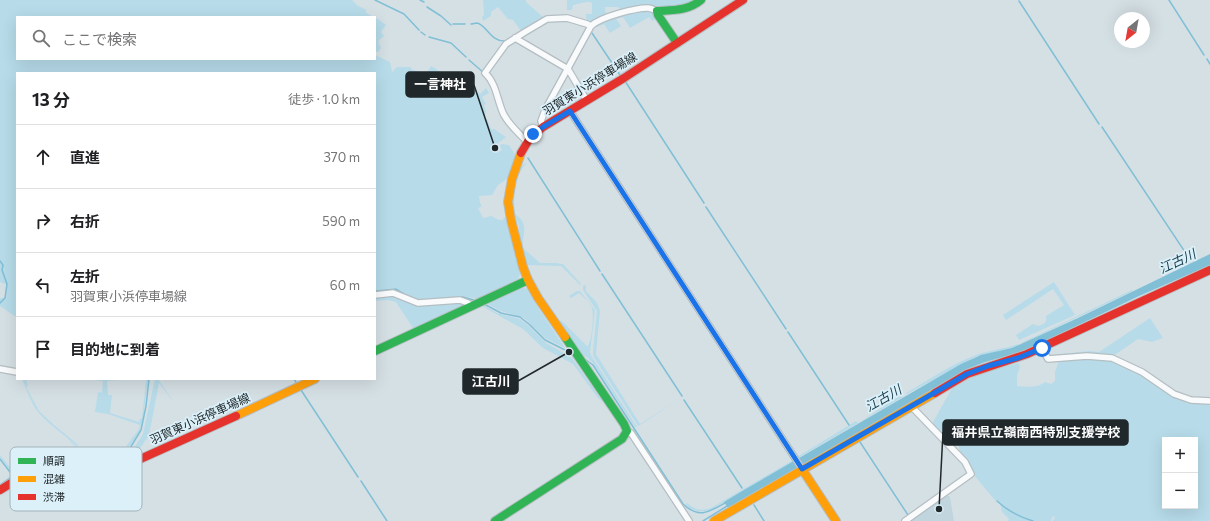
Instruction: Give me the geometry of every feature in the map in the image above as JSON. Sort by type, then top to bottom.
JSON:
[{"type":"street","points":[[543,127],[540,121],[545,110],[591,26],[600,20],[641,9],[650,8],[657,11],[685,10],[696,5],[701,0]]},
{"type":"street","name":"羽賀東小浜停車場線","points":[[626,433],[624,424],[538,298],[528,280],[517,246],[508,202],[512,180],[527,142],[533,134],[587,101],[743,0]]},
{"type":"street","points":[[657,11],[658,15],[677,43]]},
{"type":"street","points":[[527,142],[503,113],[491,80],[485,73],[502,48],[534,26],[551,18],[571,19],[591,26]]},
{"type":"street","points":[[515,38],[568,69],[587,101]]},
{"type":"street","points":[[570,111],[836,521]]},
{"type":"street","points":[[714,521],[802,468],[979,368],[1013,360],[1042,348],[1210,270]]},
{"type":"street","points":[[376,351],[528,280]]},
{"type":"street","points":[[376,295],[393,293],[418,303],[460,300],[468,303],[477,303]]},
{"type":"street","points":[[1042,348],[1048,360],[1097,356],[1116,360],[1142,372],[1174,394],[1191,400],[1210,402]]},
{"type":"street","points":[[0,369],[16,372]]},
{"type":"street","name":"羽賀東小浜停車場線","points":[[142,458],[313,380]]},
{"type":"street","points":[[905,521],[971,474],[965,462],[911,406]]},
{"type":"street","points":[[495,521],[622,439],[626,433],[631,433],[689,521]]},
{"type":"street","name":"羽賀東小浜停車場線","points":[[0,490],[10,484]]},
{"type":"shaded area","points":[[0,0],[352,0],[358,6],[367,10],[365,12],[371,16],[16,16],[16,60],[376,60],[376,55],[390,62],[392,72],[397,67],[410,67],[413,70],[426,74],[431,66],[443,75],[456,92],[465,91],[466,85],[472,87],[480,94],[486,88],[489,93],[482,97],[486,104],[484,105],[486,112],[485,118],[487,119],[491,129],[494,129],[506,137],[491,149],[497,153],[502,150],[500,147],[501,144],[509,145],[516,156],[508,178],[498,185],[492,195],[479,196],[482,206],[478,208],[483,218],[491,216],[499,220],[503,220],[504,217],[506,219],[520,274],[518,279],[478,299],[463,296],[420,300],[411,297],[396,288],[376,290],[376,72],[16,72],[16,317],[0,306],[0,298],[6,298],[7,285],[0,282]]},
{"type":"shaded area","points":[[483,0],[526,0],[526,2],[544,18],[521,31],[513,20],[508,19],[498,7],[491,12],[491,16],[483,21]]},
{"type":"shaded area","points":[[567,0],[699,0],[691,6],[622,12],[618,7],[605,7],[606,17],[587,23],[586,14],[592,14],[592,3],[585,2],[573,5],[572,10],[567,10]]},
{"type":"shaded area","points":[[649,10],[654,13],[657,18],[652,21],[649,17],[630,28],[623,17],[616,19],[621,26],[610,33],[604,24],[593,27],[613,17]]},
{"type":"shaded area","points":[[376,18],[386,25],[381,32],[384,36],[378,41],[381,48],[378,52],[376,52]]},
{"type":"shaded area","points":[[525,163],[526,164],[519,174],[515,187],[514,201],[515,214],[523,222],[524,226],[523,248],[540,263],[563,264],[581,284],[580,285],[561,266],[526,265],[519,241],[519,225],[513,215],[512,209],[512,195],[515,180]]},
{"type":"shaded area","points":[[1210,254],[1210,265],[1139,296],[1024,351],[985,362],[967,369],[728,508],[724,502],[961,364],[981,355],[1012,348],[1078,318]]},
{"type":"shaded area","points":[[1054,282],[1075,315],[1019,340],[1016,335],[1033,324],[1038,326],[1043,324],[1046,320],[1046,316],[1064,305],[1053,289],[1006,320],[1003,315]]},
{"type":"shaded area","points":[[586,285],[586,291],[597,303],[600,311],[596,354],[640,424],[681,398],[638,426],[593,356],[597,311],[583,290],[583,286]]},
{"type":"shaded area","points":[[520,286],[527,289],[565,348],[545,338],[524,318],[501,311],[486,303]]},
{"type":"shaded area","points":[[1132,290],[1133,291],[1021,344],[1021,343]]},
{"type":"shaded area","points":[[577,291],[580,291],[595,310],[590,353],[637,427],[635,427],[593,363],[588,358],[577,352],[557,322],[559,320],[563,322],[588,346],[591,339],[593,316],[592,308],[579,293],[571,298],[569,296]]},
{"type":"shaded area","points":[[389,294],[407,301],[460,301],[468,304],[415,329],[396,302],[388,300],[376,301],[376,296]]},
{"type":"shaded area","points":[[481,304],[497,313],[520,319],[546,343],[572,358],[603,402],[598,398],[573,364],[543,348],[523,329],[480,305]]},
{"type":"shaded area","points":[[1150,318],[1163,338],[1152,342],[1138,339],[1113,356],[1087,354],[1052,357],[1051,355],[1089,351],[1099,352]]},
{"type":"shaded area","points":[[1019,345],[1012,348],[975,357],[907,394],[906,393],[967,359],[981,353]]},
{"type":"shaded area","points":[[1087,358],[1116,361],[1141,373],[1167,392],[1210,403],[1210,521],[1053,521],[1055,517],[1053,516],[1051,521],[1008,521],[1009,519],[1002,512],[1000,503],[994,499],[973,474],[961,455],[958,444],[953,439],[944,437],[933,422],[952,388],[980,373],[1019,363],[1020,367],[1017,375],[1017,386],[1028,387],[1045,382],[1051,384],[1055,381],[1055,372],[1059,361]]},
{"type":"shaded area","points":[[22,380],[26,380],[28,386],[26,387],[39,411],[79,447],[45,419],[38,412],[31,401]]},
{"type":"shaded area","points":[[95,380],[117,380],[107,381],[108,395],[112,395],[110,413],[139,422],[142,418],[146,381],[148,380],[143,419],[138,434],[129,447],[126,447],[137,432],[140,425],[108,414],[95,412],[98,392],[102,393],[103,381]]},
{"type":"shaded area","points":[[155,380],[159,380],[176,405],[159,383],[149,435],[141,447],[135,447],[143,434]]},
{"type":"shaded area","points":[[901,395],[903,397],[798,458],[797,457],[856,421],[858,423]]},
{"type":"shaded area","points":[[0,455],[10,467],[10,471],[0,457]]},
{"type":"shaded area","points":[[795,459],[796,460],[712,509],[698,511],[686,505],[687,503],[698,509],[711,508]]},
{"type":"shaded area","points":[[947,495],[950,497],[954,521],[909,521]]},
{"type":"waterway","points":[[375,0],[404,14],[419,30]]},
{"type":"waterway","points":[[420,0],[424,2]]},
{"type":"waterway","points":[[1169,0],[1204,55]]},
{"type":"waterway","points":[[1019,1],[1099,124]]},
{"type":"waterway","points":[[427,7],[451,25]]},
{"type":"waterway","points":[[453,24],[465,24]]},
{"type":"waterway","points":[[471,24],[480,24],[496,39],[506,41]]},
{"type":"waterway","points":[[421,32],[425,35]]},
{"type":"waterway","points":[[592,33],[620,75]]},
{"type":"waterway","points":[[429,37],[451,43],[466,57]]},
{"type":"waterway","points":[[1207,59],[1210,64]]},
{"type":"waterway","points":[[469,60],[484,73]]},
{"type":"waterway","points":[[625,81],[704,203]]},
{"type":"waterway","points":[[1102,127],[1189,258]]},
{"type":"waterway","points":[[528,158],[600,271]]},
{"type":"waterway","points":[[706,207],[786,329]]},
{"type":"waterway","points":[[0,261],[3,265],[2,270],[7,284],[5,298],[0,303]]},
{"type":"waterway","points":[[602,274],[682,396]]},
{"type":"waterway","name":"江古川","points":[[376,291],[396,289],[407,296]]},
{"type":"waterway","name":"江古川","points":[[435,299],[463,297],[477,301]]},
{"type":"waterway","name":"江古川","points":[[484,304],[501,313],[520,317],[545,340],[571,353]]},
{"type":"waterway","points":[[788,332],[849,425]]},
{"type":"waterway","name":"江古川","points":[[582,357],[593,365],[683,504],[689,509],[699,513],[709,511],[725,503]]},
{"type":"waterway","name":"江古川","points":[[131,447],[141,430],[149,380]]},
{"type":"waterway","points":[[295,380],[297,384]]},
{"type":"waterway","points":[[301,390],[358,477]]},
{"type":"waterway","points":[[684,400],[742,488]]},
{"type":"waterway","points":[[860,442],[908,515]]},
{"type":"waterway","points":[[0,459],[10,472]]},
{"type":"waterway","name":"江古川","points":[[0,485],[10,478]]},
{"type":"waterway","points":[[361,481],[387,521]]},
{"type":"waterway","points":[[997,501],[1005,508],[1023,518],[1033,521]]},
{"type":"waterway","points":[[754,505],[764,521]]},
{"type":"waterway","points":[[703,521],[727,506]]},
{"type":"traffic: fast","points":[[677,43],[658,15],[657,11],[686,8],[701,0]]},
{"type":"traffic: fast","points":[[376,351],[528,280]]},
{"type":"traffic: fast","points":[[495,521],[622,439],[627,431],[624,424],[565,337]]},
{"type":"traffic: slow","points":[[521,153],[512,179],[508,202],[511,220],[523,267],[528,280],[538,298],[565,337]]},
{"type":"traffic: slow","points":[[236,416],[313,380]]},
{"type":"traffic: slow","points":[[714,521],[935,393]]},
{"type":"traffic: slow","points":[[802,469],[836,521]]},
{"type":"traffic: jam","points":[[521,153],[530,138],[543,127],[624,78],[743,0]]},
{"type":"traffic: jam","points":[[935,393],[967,374],[1027,354],[1210,270]]},
{"type":"traffic: jam","points":[[142,458],[236,416]]},
{"type":"traffic: jam","points":[[0,490],[10,484]]},
{"type":"place","name":"一言神社","points":[[495,148]]},
{"type":"place","name":"江古川","points":[[569,352]]},
{"type":"place","name":"福井県立嶺南西特別支援学校","points":[[939,509]]},
{"type":"route","points":[[533,134],[570,111],[802,469],[967,374],[979,368],[1018,358],[1042,348]]}]
